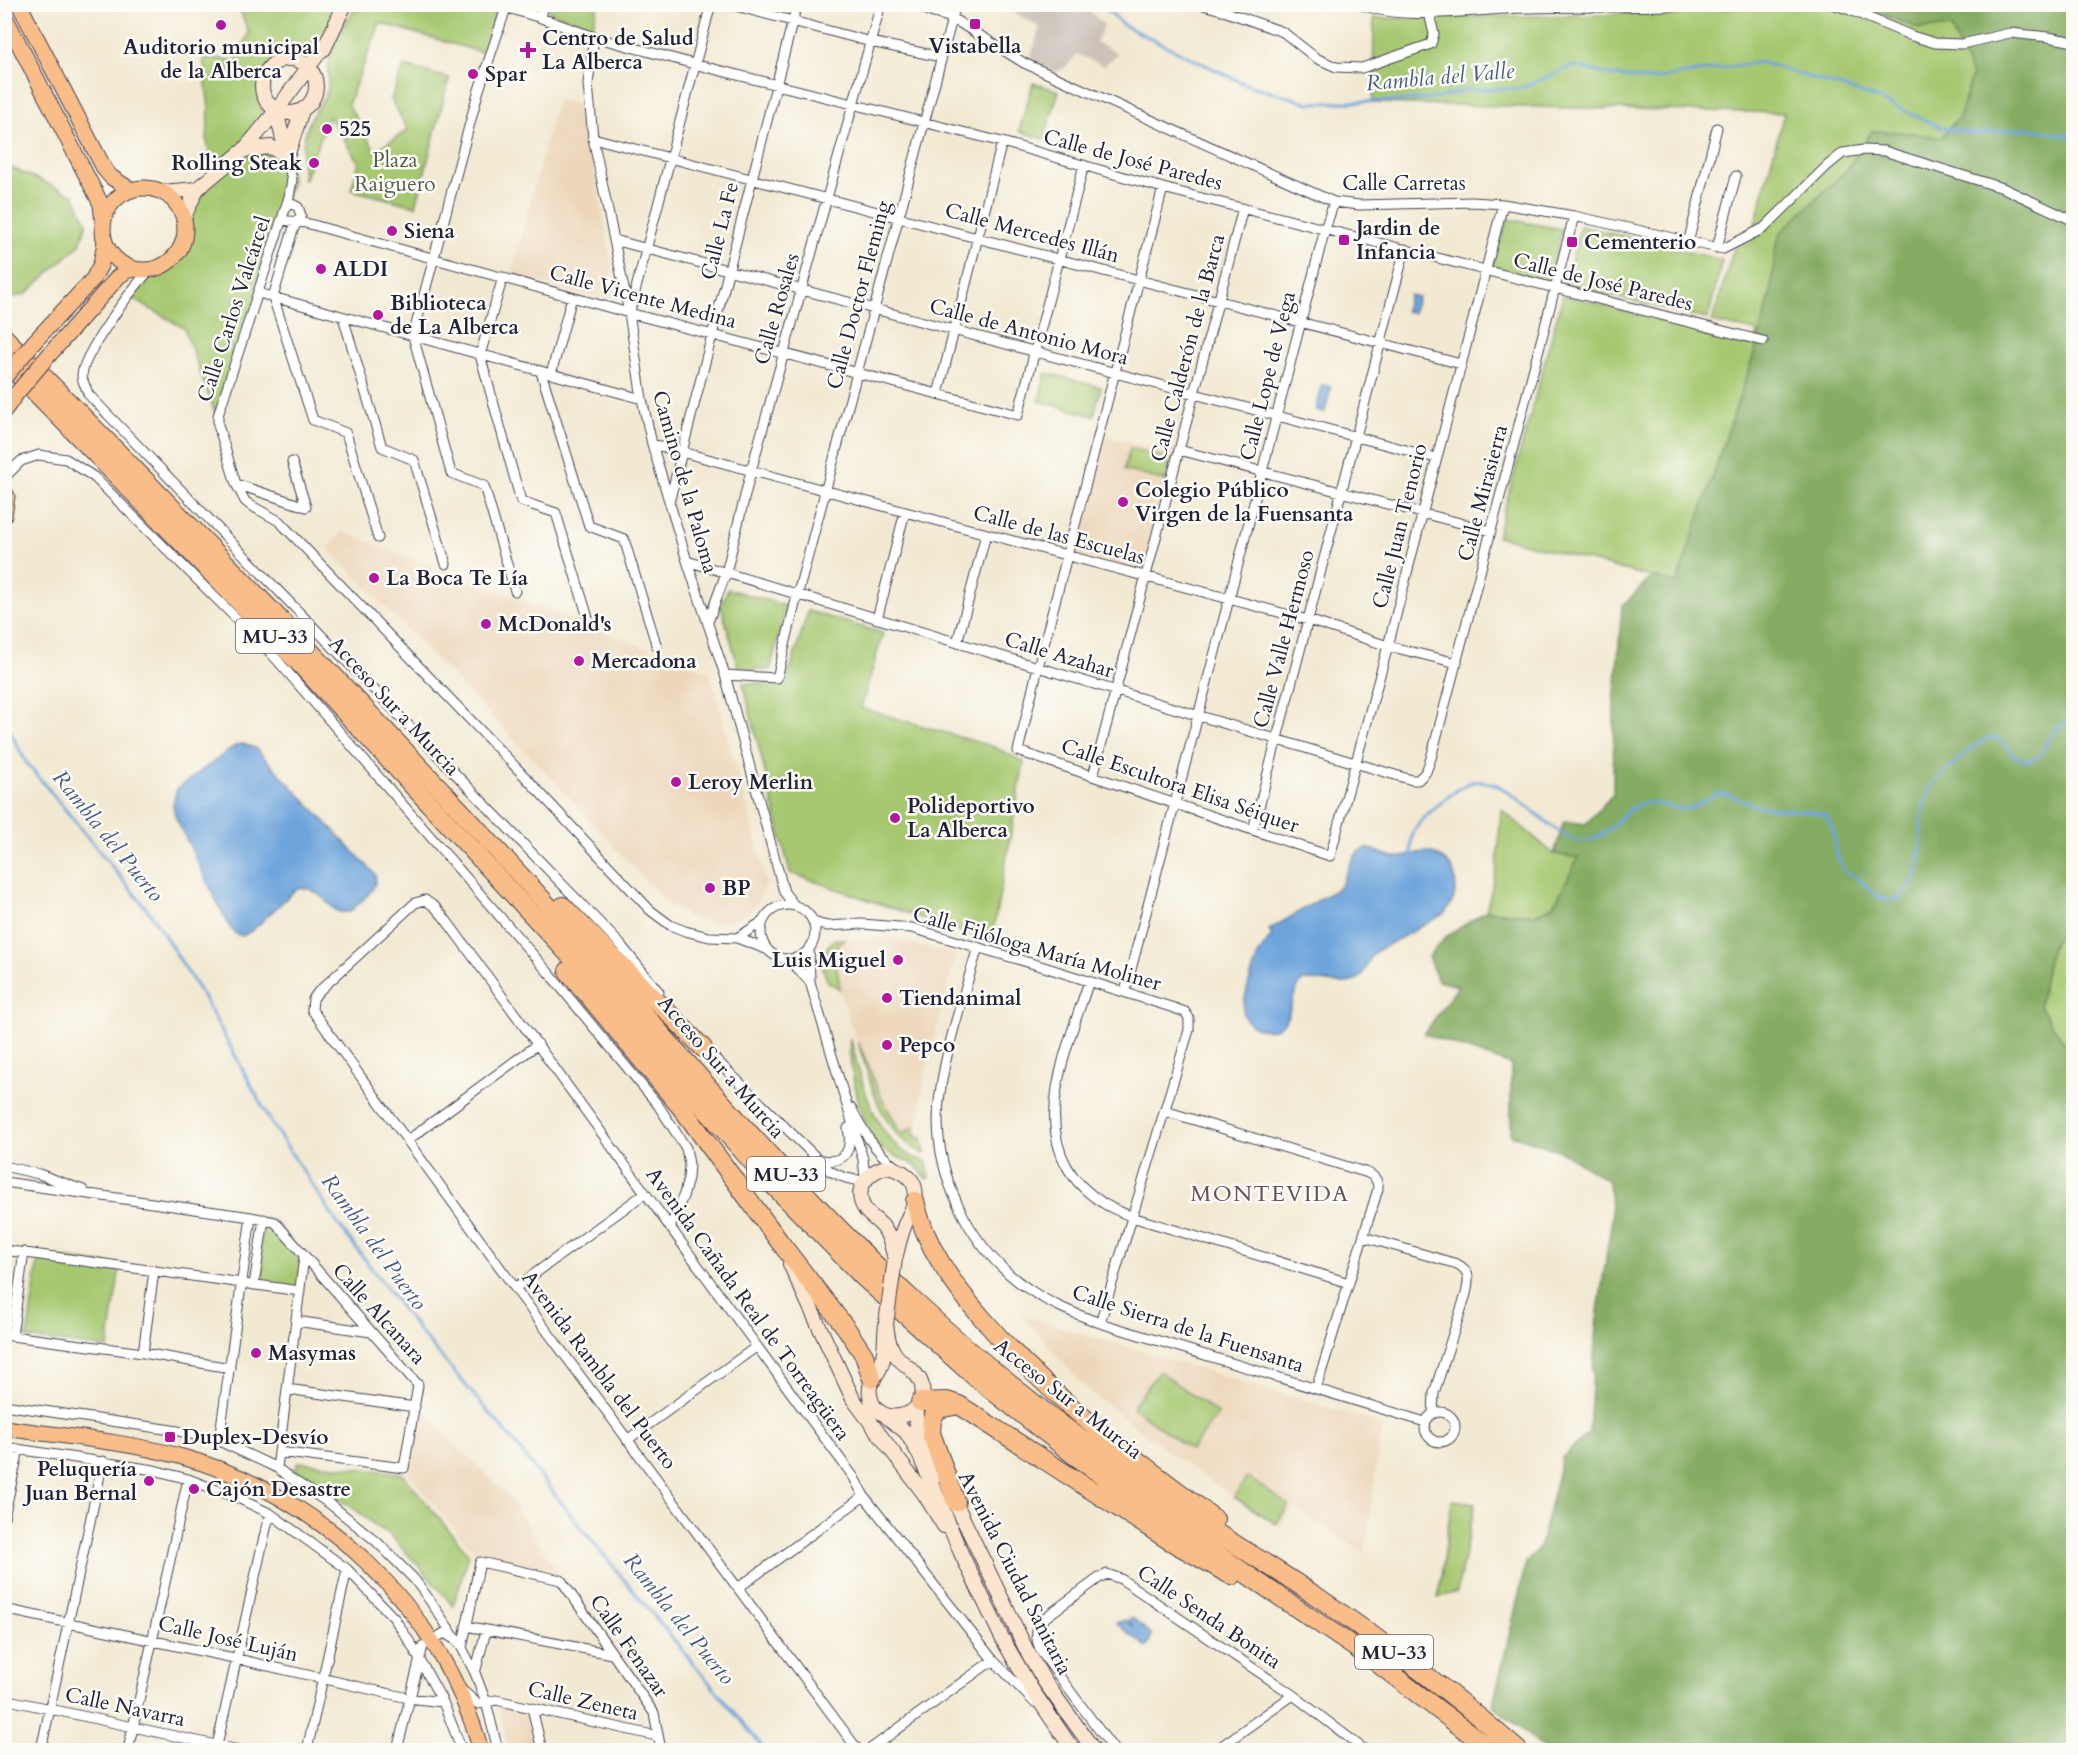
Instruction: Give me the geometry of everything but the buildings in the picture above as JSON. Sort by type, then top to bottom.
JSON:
[{"type":"highway","name":"Acceso Sur a Murcia","points":[[4,337],[373,715],[557,916],[782,1170],[874,1264],[959,1341],[1050,1416],[1182,1510],[1368,1632],[1518,1750]]},
{"type":"highway","name":"Acceso Sur a Murcia","points":[[4,360],[259,619],[537,920],[769,1180],[863,1277],[1007,1404],[1070,1452],[1129,1495],[1299,1608],[1410,1686],[1491,1750]]},
{"type":"highway","points":[[373,715],[703,1048]]},
{"type":"highway","points":[[537,920],[538,935],[684,1111],[846,1328],[875,1375]]},
{"type":"highway","points":[[913,1206],[942,1265],[966,1299],[1001,1340],[1070,1408],[1134,1459],[1227,1527],[1264,1562]]},
{"type":"highway","points":[[918,1405],[947,1401],[959,1406],[1170,1541],[1252,1588],[1299,1608]]},
{"type":"highway","points":[[956,1502],[931,1433],[932,1419],[938,1409],[959,1406]]},
{"type":"main road","points":[[19,4],[105,170],[131,190]]},
{"type":"main road","points":[[4,15],[101,204],[104,235],[112,255],[122,264],[142,270]]},
{"type":"main road","points":[[4,378],[93,279],[101,264],[107,212],[115,201],[131,190],[145,188],[162,192],[176,203],[184,217],[185,230],[183,243],[176,256],[165,265],[126,271],[118,277],[49,355],[4,411]]},
{"type":"main road","points":[[4,491],[6,496],[4,516]]},
{"type":"main road","points":[[4,1428],[168,1453],[245,1479],[301,1509],[338,1536],[371,1565],[409,1607],[433,1640],[457,1686],[482,1750]]},
{"type":"street","name":"Calle de José Paredes","points":[[495,4],[594,37],[694,64],[1002,142],[1163,188],[1763,341]]},
{"type":"street","points":[[541,18],[544,4]]},
{"type":"street","points":[[629,313],[711,4]]},
{"type":"street","points":[[728,4],[871,42],[941,57]]},
{"type":"street","name":"Calle La Fe","points":[[669,501],[797,4]]},
{"type":"street","name":"Calle Rosales","points":[[708,622],[726,573],[783,353],[881,4]]},
{"type":"street","name":"Calle Carretas","points":[[919,4],[930,12],[952,18],[1024,63],[1334,202],[1359,205],[1472,202],[1503,204],[1574,216],[1723,249],[1764,228],[1827,166],[1844,153],[1864,150],[1884,151],[2003,188],[2073,221]]},
{"type":"street","name":"Calle Doctor Fleming","points":[[725,675],[777,678],[956,4]]},
{"type":"street","points":[[1199,4],[1283,32],[1316,58],[1335,67],[1362,68],[1431,44],[1434,34],[1429,13]]},
{"type":"street","points":[[1360,4],[1374,10],[1429,13],[1522,6],[1668,7],[1716,4]]},
{"type":"street","points":[[1832,4],[1935,43],[1962,44],[2010,33],[2073,42]]},
{"type":"street","points":[[184,217],[197,189],[244,150],[310,69],[327,42],[345,5]]},
{"type":"street","points":[[506,8],[480,84],[413,336],[451,473],[484,486],[515,591]]},
{"type":"street","name":"Camino de la Paloma","points":[[594,37],[588,84],[593,138],[629,313],[642,399],[652,444],[687,561],[725,675],[784,892],[794,905]]},
{"type":"street","points":[[288,59],[327,42]]},
{"type":"street","points":[[260,130],[264,98],[262,79],[267,70],[279,60],[298,60],[310,69],[316,82],[316,91],[312,100],[302,110],[293,113],[276,111],[264,98]]},
{"type":"street","points":[[287,157],[302,110]]},
{"type":"street","points":[[276,111],[287,157]]},
{"type":"street","points":[[1688,243],[1717,128]]},
{"type":"street","name":"Calle Mercedes Illán","points":[[593,138],[1461,364]]},
{"type":"street","points":[[938,394],[1002,142]]},
{"type":"street","points":[[244,150],[271,147],[287,157]]},
{"type":"street","name":"Calle Carlos Valcárcel","points":[[236,484],[220,431],[218,416],[288,202],[292,180],[287,157]]},
{"type":"street","points":[[1034,352],[1084,165]]},
{"type":"street","points":[[1717,248],[1736,176]]},
{"type":"street","points":[[1038,668],[1163,188]]},
{"type":"street","points":[[162,192],[197,189]]},
{"type":"street","name":"Calle Carlos Valcárcel","points":[[273,297],[300,211],[288,202]]},
{"type":"street","name":"Calle Lope de Vega","points":[[1125,992],[1263,472],[1300,322],[1334,202]]},
{"type":"street","name":"Calle Juan Tenorio","points":[[1330,856],[1388,646],[1503,204]]},
{"type":"street","name":"Calle Calderón de la Barca","points":[[1093,776],[1243,208]]},
{"type":"street","name":"Calle Mirasierra","points":[[1422,778],[1429,764],[1457,663],[1574,216]]},
{"type":"street","name":"Calle Vicente Medina","points":[[282,220],[306,223],[629,313],[1018,415],[1034,352]]},
{"type":"street","name":"Calle de Antonio Mora","points":[[614,240],[1436,458]]},
{"type":"street","name":"Calle Valle Hermoso","points":[[1253,830],[1405,249]]},
{"type":"street","points":[[142,270],[101,334],[82,375],[88,394],[620,944],[703,1048],[830,1171],[855,1181],[865,1179]]},
{"type":"street","points":[[503,277],[480,355],[521,501],[556,513],[589,621]]},
{"type":"street","points":[[258,293],[642,399]]},
{"type":"street","points":[[273,297],[313,420],[346,434],[378,538]]},
{"type":"street","points":[[551,374],[572,297]]},
{"type":"street","points":[[343,317],[382,447],[414,460],[446,564]]},
{"type":"street","points":[[541,372],[589,526],[624,539],[657,647]]},
{"type":"street","name":"Calle de las Escuelas","points":[[652,444],[1308,620],[1388,646],[1457,663]]},
{"type":"street","points":[[1179,450],[1491,531]]},
{"type":"street","points":[[4,478],[21,461],[39,455],[66,459],[85,471],[94,477],[271,653],[548,972],[664,1113],[686,1148],[689,1164],[684,1194],[670,1228]]},
{"type":"street","points":[[236,484],[306,507],[292,462]]},
{"type":"street","points":[[236,484],[245,501],[279,521],[650,910],[670,925],[685,932],[710,938],[737,938],[766,949]]},
{"type":"street","points":[[877,619],[905,512]]},
{"type":"street","points":[[957,643],[986,534]]},
{"type":"street","name":"Calle Azahar","points":[[687,561],[1276,740],[1412,780],[1422,778]]},
{"type":"street","name":"Calle Escultora Elisa Séiquer","points":[[1038,668],[1018,751],[1330,856]]},
{"type":"street","name":"Camino de la Paloma","points":[[782,905],[784,892]]},
{"type":"street","name":"Avenida Cañada Real de Torreagüera","points":[[312,1010],[313,999],[318,992],[405,911],[415,903],[425,900],[435,907],[538,1044],[644,1194],[853,1476],[864,1496],[993,1660],[1053,1721]]},
{"type":"street","points":[[782,905],[794,905],[804,910],[813,922],[815,937],[809,949],[798,958],[789,960],[772,956],[761,941],[762,922],[767,914],[782,905]]},
{"type":"street","points":[[737,938],[762,922]]},
{"type":"street","name":"Calle Filóloga María Moliner","points":[[813,922],[836,926],[862,924],[912,928],[1185,1012],[1189,1018],[1189,1030],[1165,1111]]},
{"type":"street","name":"Calle Filóloga María Moliner","points":[[815,937],[836,926]]},
{"type":"street","name":"Calle Sierra de la Fuensanta","points":[[978,947],[946,1058],[939,1095],[938,1132],[950,1186],[965,1219],[1004,1270],[1030,1291],[1062,1308],[1100,1323],[1425,1422]]},
{"type":"street","points":[[809,949],[810,982],[863,1159],[865,1179]]},
{"type":"street","points":[[789,960],[810,982]]},
{"type":"street","points":[[1089,981],[1055,1089],[1053,1112],[1054,1128],[1062,1158],[1076,1180],[1103,1203],[1132,1217],[1349,1283]]},
{"type":"street","name":"Avenida Rambla del Puerto","points":[[312,1010],[627,1440],[858,1750]]},
{"type":"street","points":[[408,1140],[538,1044]]},
{"type":"street","points":[[816,1158],[828,1161],[838,1160],[848,1151],[851,1141],[842,1090]]},
{"type":"street","points":[[842,1090],[869,1141],[883,1158],[906,1173],[915,1191],[913,1206],[903,1227],[895,1259],[886,1324],[883,1353],[869,1388],[873,1405],[879,1412],[887,1417],[902,1417],[918,1405],[922,1387],[919,1379],[892,1351],[886,1324]]},
{"type":"street","points":[[1100,1323],[1165,1111],[1368,1173],[1378,1182],[1378,1189],[1316,1389]]},
{"type":"street","points":[[4,1166],[39,1174],[103,1197]]},
{"type":"street","points":[[895,1259],[884,1229],[868,1214],[860,1198],[865,1179],[874,1170],[885,1167],[897,1168]]},
{"type":"street","points":[[4,1182],[264,1219],[254,1285]]},
{"type":"street","points":[[515,1288],[644,1194]]},
{"type":"street","points":[[875,1219],[885,1222],[895,1221],[904,1217],[913,1206]]},
{"type":"street","points":[[219,1441],[251,1217]]},
{"type":"street","name":"Calle Alcanara","points":[[264,1219],[275,1222],[418,1385],[404,1468],[279,1452]]},
{"type":"street","points":[[1364,1237],[1457,1264],[1464,1267],[1468,1273],[1469,1282],[1466,1294],[1434,1393],[1432,1413],[1425,1422],[1426,1434],[1435,1441],[1447,1440],[1454,1431],[1453,1419],[1444,1412],[1432,1413]]},
{"type":"street","points":[[779,1240],[853,1400],[925,1496],[962,1553]]},
{"type":"street","points":[[4,1250],[300,1291]]},
{"type":"street","points":[[24,1252],[8,1335],[143,1353],[230,1368]]},
{"type":"street","points":[[277,1468],[304,1257]]},
{"type":"street","points":[[143,1353],[154,1271]]},
{"type":"street","points":[[296,1321],[371,1332]]},
{"type":"street","points":[[627,1440],[756,1347]]},
{"type":"street","points":[[875,1375],[893,1365],[908,1368]]},
{"type":"street","points":[[287,1389],[415,1407]]},
{"type":"street","name":"Avenida Ciudad Sanitaria","points":[[918,1405],[916,1416],[920,1437],[956,1502],[1027,1651],[1045,1682],[1094,1750]]},
{"type":"street","points":[[4,1406],[178,1431],[219,1441],[277,1468],[336,1509],[376,1541],[414,1579],[441,1617],[476,1673],[498,1750]]},
{"type":"street","name":"Avenida Ciudad Sanitaria","points":[[887,1417],[906,1432],[919,1454],[962,1553],[1012,1657],[1073,1750]]},
{"type":"street","points":[[4,1448],[154,1470],[188,1479],[271,1514],[347,1569],[394,1618],[419,1657],[443,1702],[462,1750]]},
{"type":"street","points":[[4,1517],[19,1449]]},
{"type":"street","points":[[41,1750],[103,1461]]},
{"type":"street","points":[[128,1750],[188,1479]]},
{"type":"street","points":[[738,1588],[864,1496]]},
{"type":"street","points":[[217,1748],[271,1514]]},
{"type":"street","name":"Calle Fenazar","points":[[466,1626],[480,1562],[561,1580],[654,1713],[657,1736]]},
{"type":"street","points":[[307,1750],[347,1569]]},
{"type":"street","name":"Calle Senda Bonita","points":[[1114,1750],[1042,1653],[1037,1644],[1036,1633],[1040,1622],[1048,1615],[1107,1574],[1114,1576],[1293,1695],[1365,1750]]},
{"type":"street","name":"Calle José Luján","points":[[4,1609],[237,1658],[408,1698],[443,1702]]},
{"type":"street","points":[[397,1750],[419,1657],[433,1640],[441,1617]]},
{"type":"street","points":[[459,1644],[466,1626],[612,1654]]},
{"type":"street","points":[[476,1673],[486,1631]]},
{"type":"street","points":[[433,1640],[459,1644]]},
{"type":"street","points":[[869,1750],[993,1660]]},
{"type":"street","points":[[457,1686],[478,1704],[486,1702]]},
{"type":"street","points":[[1216,1750],[1293,1695]]},
{"type":"street","name":"Calle Navarra","points":[[4,1699],[134,1727],[217,1748],[239,1750]]},
{"type":"street","name":"Calle Zeneta","points":[[486,1702],[496,1700],[657,1736],[661,1750]]},
{"type":"street","points":[[532,1708],[542,1750]]},
{"type":"shaded area","points":[[1004,5],[1084,5],[1104,25],[1096,42],[1118,53],[1104,66],[1077,54],[1066,67],[1055,72],[1030,59],[1040,27]]},
{"type":"shaded area","points":[[557,100],[583,106],[619,304],[511,274]]},
{"type":"shaded area","name":"Colegio Público Virgen de la Fuensanta","points":[[1101,436],[1175,452],[1143,571],[1071,553]]},
{"type":"shaded area","points":[[343,532],[710,672],[763,866],[766,885],[756,904],[746,914],[731,921],[712,922],[693,919],[669,905],[537,763],[328,548]]},
{"type":"shaded area","points":[[846,939],[890,939],[956,954],[924,1077],[919,1124],[902,1135],[882,1099],[851,1026],[840,989],[835,953],[838,943]]},
{"type":"shaded area","points":[[1021,1315],[1382,1424],[1365,1553],[1293,1507],[1280,1527],[1178,1459],[1080,1382]]},
{"type":"shaded area","points":[[419,1402],[449,1438],[510,1498],[557,1572],[473,1551],[407,1472]]},
{"type":"shaded area","points":[[499,1706],[529,1712],[539,1750],[508,1750]]},
{"type":"green space","points":[[238,5],[345,5],[327,42],[274,64],[266,71],[263,79],[263,115],[260,131],[245,149],[287,157],[292,180],[218,421],[184,328],[128,296],[150,270],[165,265],[176,256],[183,243],[184,217],[197,189],[233,158],[210,155],[207,141],[209,110],[203,58],[236,60],[249,33]]},
{"type":"green space","name":"Plaza Raiguero","points":[[358,5],[469,5],[495,13],[485,53],[380,23],[348,104],[375,151],[408,130],[391,99],[404,66],[449,78],[416,206],[351,190],[359,163],[329,116],[304,180],[302,154],[304,138],[310,121],[328,89],[328,65],[336,39]]},
{"type":"green space","points":[[550,5],[598,5],[593,26],[549,12]]},
{"type":"green space","points":[[1802,5],[1857,5],[1918,28],[1951,28],[1972,76],[1960,116],[1941,138],[1913,133],[1872,131],[1846,171],[1776,245],[1770,296],[1757,345],[1756,331],[1712,322],[1737,238],[1754,228],[1784,113],[1373,103],[1374,18],[1595,15]]},
{"type":"green space","points":[[1857,5],[2073,5],[2074,923],[2068,918],[2050,950],[2039,1005],[2063,1041],[2074,1047],[2073,1750],[1545,1750],[1493,1705],[1526,1563],[1540,1546],[1562,1458],[1589,1432],[1596,1325],[1612,1218],[1609,1181],[1561,1151],[1511,1135],[1511,1065],[1424,1034],[1458,986],[1438,981],[1428,957],[1447,936],[1486,911],[1534,915],[1554,905],[1578,858],[1554,854],[1564,821],[1586,824],[1613,794],[1614,707],[1622,606],[1652,577],[1677,583],[1757,345],[1770,296],[1776,245],[1782,231],[1846,171],[1872,131],[1913,133],[1941,138],[1960,116],[1972,76],[1951,28],[1918,28]]},
{"type":"green space","points":[[1033,83],[1059,91],[1044,139],[1019,131]]},
{"type":"green space","points":[[5,165],[74,195],[87,223],[80,244],[26,294],[5,299]]},
{"type":"green space","points":[[1507,219],[1562,229],[1550,282],[1491,267]]},
{"type":"green space","points":[[1580,226],[1722,260],[1708,319],[1566,285]]},
{"type":"green space","points":[[1563,295],[1757,345],[1677,584],[1497,536]]},
{"type":"green space","points":[[1046,373],[1101,387],[1094,416],[1039,401]]},
{"type":"green space","points":[[1130,448],[1171,459],[1166,481],[1124,470]]},
{"type":"green space","points":[[728,589],[786,606],[770,670],[739,669],[721,606]]},
{"type":"green space","name":"Polideportivo La Alberca","points":[[808,611],[883,633],[861,708],[994,747],[1024,762],[991,942],[790,873],[743,683],[786,684]]},
{"type":"green space","points":[[1501,809],[1554,854],[1579,858],[1554,905],[1534,915],[1486,911],[1497,869]]},
{"type":"green space","points":[[2068,918],[2074,923],[2073,1047],[2063,1041],[2039,1005],[2050,950]]},
{"type":"green space","points":[[835,939],[846,939],[838,943],[835,953],[840,989],[828,982],[822,964],[826,948]]},
{"type":"green space","points":[[850,1038],[873,1112],[894,1144],[909,1155],[926,1161],[930,1178],[926,1179],[911,1163],[887,1152],[874,1140],[862,1113],[853,1079]]},
{"type":"green space","points":[[858,1042],[882,1099],[902,1134],[915,1126],[916,1138],[922,1138],[925,1154],[897,1134],[887,1121],[873,1091]]},
{"type":"green space","points":[[264,1219],[275,1222],[304,1257],[300,1291],[254,1285]]},
{"type":"green space","points":[[39,1255],[120,1266],[108,1348],[27,1338]]},
{"type":"green space","points":[[1159,1371],[1218,1414],[1191,1450],[1132,1407]]},
{"type":"green space","points":[[298,1462],[402,1473],[469,1555],[453,1606],[387,1532],[295,1472]]},
{"type":"green space","points":[[1247,1477],[1289,1505],[1276,1524],[1234,1497]]},
{"type":"green space","points":[[1452,1500],[1475,1503],[1457,1592],[1438,1598]]},
{"type":"water","points":[[1409,295],[1418,297],[1413,313],[1405,311]]},
{"type":"water","points":[[1322,385],[1331,387],[1325,412],[1316,410]]},
{"type":"water","points":[[243,744],[255,748],[375,874],[371,890],[350,912],[339,912],[314,891],[302,888],[295,890],[253,930],[243,936],[236,934],[229,926],[175,816],[173,804],[177,789],[236,745]]},
{"type":"water","points":[[1367,848],[1394,857],[1427,852],[1447,862],[1452,869],[1456,884],[1449,908],[1444,914],[1375,952],[1361,976],[1349,983],[1302,981],[1287,1017],[1278,1028],[1266,1030],[1252,1025],[1244,1016],[1244,1005],[1257,958],[1272,935],[1269,930],[1340,887],[1352,859]]},
{"type":"water","points":[[1133,1618],[1152,1635],[1147,1647],[1116,1623],[1125,1620],[1134,1627],[1128,1620]]},
{"type":"waterway","name":"Rambla del Valle","points":[[1102,4],[1123,25],[1247,85],[1309,103],[1438,98],[1467,90],[1521,88],[1573,66],[1610,75],[1649,80],[1760,62],[1874,97],[1942,128],[1979,134],[2026,128],[2074,137]]},
{"type":"waterway","points":[[1411,855],[1412,838],[1420,823],[1450,795],[1472,782],[1492,783],[1504,789],[1563,834],[1581,841],[1600,836],[1626,813],[1641,804],[1656,803],[1687,809],[1712,796],[1723,794],[1762,807],[1809,811],[1825,815],[1833,829],[1835,850],[1843,869],[1859,879],[1878,897],[1888,900],[1899,899],[1912,883],[1919,866],[1923,809],[1931,787],[1938,778],[1976,745],[1988,739],[1999,738],[2014,756],[2027,761],[2038,757],[2054,732],[2074,714]]},
{"type":"waterway","name":"Rambla del Puerto","points":[[4,720],[26,762],[151,914],[204,998],[272,1124],[338,1224],[419,1331],[510,1437],[574,1519],[765,1750]]},
{"type":"place","name":"Vistabella","points":[[975,24]]},
{"type":"place","name":"Auditorio municipal de la Alberca","points":[[221,25]]},
{"type":"place","name":"Centro de Salud La Alberca","points":[[528,50]]},
{"type":"place","name":"Spar","points":[[473,74]]},
{"type":"place","name":"525","points":[[327,129]]},
{"type":"place","name":"Rolling Steak","points":[[314,163]]},
{"type":"place","name":"Siena","points":[[392,231]]},
{"type":"place","name":"Jardin de Infancia","points":[[1344,240]]},
{"type":"place","name":"Cementerio","points":[[1572,242]]},
{"type":"place","name":"ALDI","points":[[321,269]]},
{"type":"place","name":"Biblioteca de La Alberca","points":[[378,315]]},
{"type":"place","name":"Colegio Público Virgen de la Fuensanta","points":[[1123,502]]},
{"type":"place","name":"La Boca Te Lía","points":[[374,578]]},
{"type":"place","name":"McDonald's","points":[[486,624]]},
{"type":"place","name":"Mercadona","points":[[579,661]]},
{"type":"place","name":"Leroy Merlin","points":[[676,782]]},
{"type":"place","name":"Polideportivo La Alberca","points":[[895,818]]},
{"type":"place","name":"BP","points":[[710,888]]},
{"type":"place","name":"Luis Miguel","points":[[898,960]]},
{"type":"place","name":"Tiendanimal","points":[[887,998]]},
{"type":"place","name":"Pepco","points":[[887,1045]]},
{"type":"place","name":"Masymas","points":[[256,1353]]},
{"type":"place","name":"Duplex-Desvío","points":[[170,1437]]},
{"type":"place","name":"Peluquería Juan Bernal","points":[[149,1481]]},
{"type":"place","name":"Cajón Desastre","points":[[194,1489]]},
{"type":"district","name":"MONTEVIDA","points":[[1270,1194]]}]
